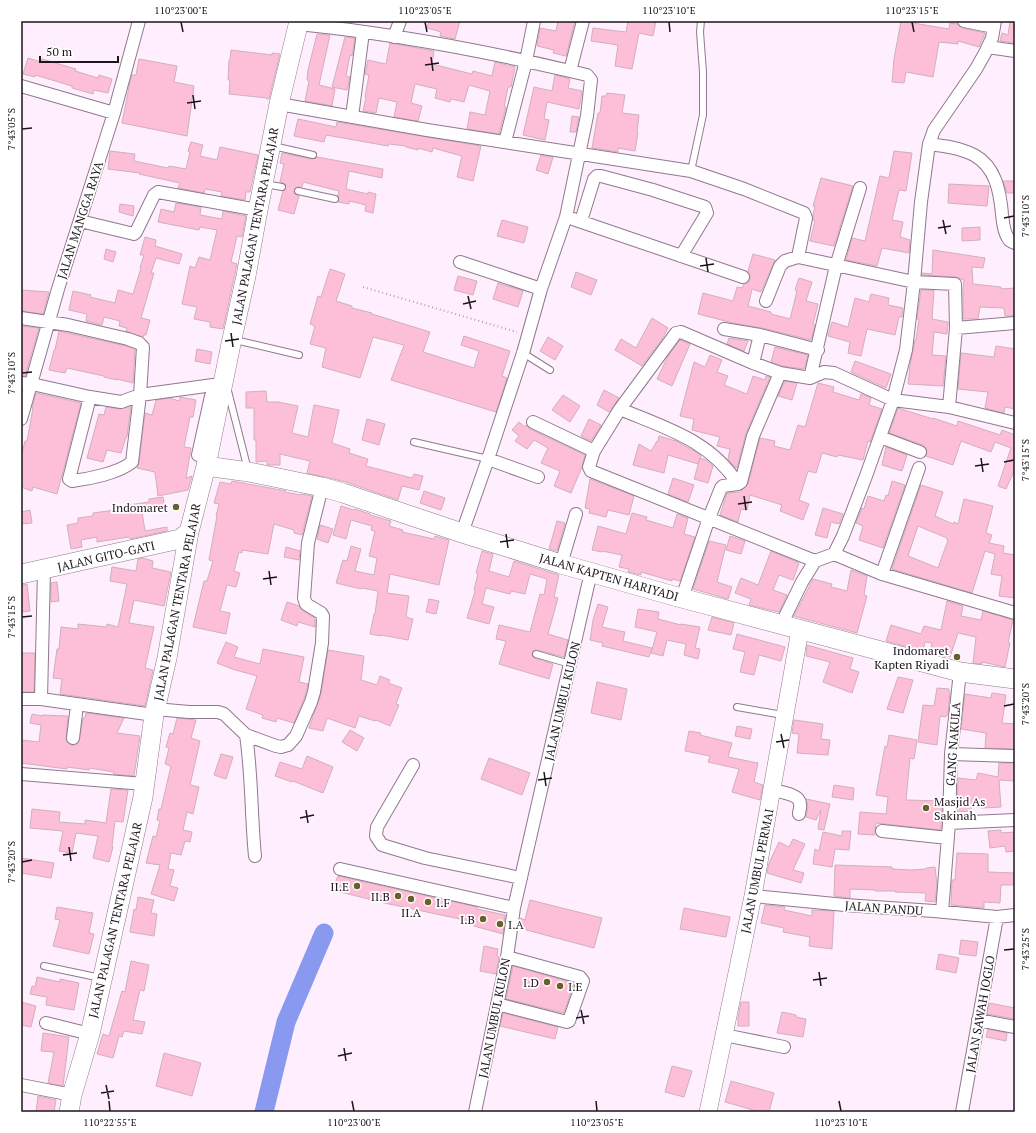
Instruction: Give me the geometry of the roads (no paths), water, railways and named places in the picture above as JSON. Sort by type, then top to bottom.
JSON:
[{"type":"main road","name":"JALAN PALAGAN TENTARA PELAJAR","points":[[70,1103],[90,1034],[141,804],[155,712],[167,658],[202,460],[218,382],[232,339],[246,276],[263,183],[298,22]]},
{"type":"main road","name":"JALAN KAPTEN HARIYADI","points":[[202,460],[249,472],[322,487],[561,564],[781,625],[960,672],[1015,679]]},
{"type":"main road","name":"JALAN GITO-GATI","points":[[21,574],[180,539],[189,532]]},
{"type":"main road","name":"JALAN UMBUL PERMAI","points":[[708,1112],[719,1053],[753,896],[800,630]]},
{"type":"street","name":"JALAN MANGGA RAYA","points":[[21,419],[26,383],[49,322],[114,113],[139,21]]},
{"type":"street","points":[[394,37],[400,21]]},
{"type":"street","points":[[505,142],[526,61],[534,21]]},
{"type":"street","points":[[570,70],[583,21]]},
{"type":"street","points":[[834,554],[856,503],[880,437],[893,400],[906,350],[914,282],[920,202],[929,144],[934,130],[976,69],[992,38],[995,24],[964,21]]},
{"type":"street","points":[[298,22],[394,37],[526,61],[570,70],[587,75],[591,80],[587,116],[580,155],[566,217],[541,289],[523,353],[462,533]]},
{"type":"street","points":[[352,116],[364,32]]},
{"type":"street","points":[[988,47],[1015,51]]},
{"type":"street","points":[[21,86],[114,113]]},
{"type":"street","points":[[280,104],[580,155],[691,171],[744,189],[804,213],[806,218],[798,257]]},
{"type":"street","points":[[929,144],[957,148],[975,156],[985,164],[994,176],[1000,196],[1003,224],[1006,233],[1008,238],[1015,243]]},
{"type":"street","points":[[581,222],[594,179],[597,176],[654,190],[705,207],[707,213],[681,256]]},
{"type":"street","points":[[810,378],[818,350],[836,266],[860,188]]},
{"type":"street","points":[[80,220],[134,234],[154,195],[158,192],[258,210]]},
{"type":"street","points":[[566,217],[743,277]]},
{"type":"street","points":[[766,301],[780,266],[785,261],[798,257],[914,282],[955,284],[956,328],[949,407]]},
{"type":"street","points":[[460,262],[541,289]]},
{"type":"street","points":[[21,318],[68,325],[139,343],[143,347],[140,395],[132,462],[126,468],[72,481],[69,479],[90,397]]},
{"type":"street","points":[[956,328],[1015,323]]},
{"type":"street","points":[[724,329],[760,335],[818,350]]},
{"type":"street","points":[[815,561],[591,471],[589,467],[594,451],[620,409],[676,333],[682,332],[753,364],[780,372],[810,378],[824,372],[834,373],[893,400],[949,407],[1015,423]]},
{"type":"street","points":[[753,364],[760,335]]},
{"type":"street","points":[[682,598],[709,518],[723,486],[738,484],[741,482],[753,436],[780,372]]},
{"type":"street","points":[[26,383],[121,402],[140,395],[218,382]]},
{"type":"street","points":[[620,409],[693,440],[707,450],[728,469],[738,484]]},
{"type":"street","points":[[533,422],[594,451]]},
{"type":"street","points":[[880,437],[920,452]]},
{"type":"street","points":[[488,459],[538,476]]},
{"type":"street","points":[[882,574],[919,468]]},
{"type":"street","points":[[21,699],[42,699],[77,705],[155,712],[218,712],[224,714],[246,735],[276,746],[288,746],[296,736],[311,702],[322,643],[323,616],[321,613],[306,604],[304,598],[308,542],[322,487]]},
{"type":"street","points":[[561,564],[576,514]]},
{"type":"street","points":[[781,625],[802,582],[815,561],[834,554],[882,574],[1015,613]]},
{"type":"street","points":[[42,699],[44,570]]},
{"type":"street","name":"JALAN UMBUL KULON","points":[[475,1112],[507,957],[514,908],[591,572]]},
{"type":"street","name":"GANG NAKULA","points":[[942,912],[949,823],[950,754],[960,672]]},
{"type":"street","points":[[73,738],[77,705]]},
{"type":"street","points":[[246,735],[255,856]]},
{"type":"street","points":[[950,754],[1013,756]]},
{"type":"street","points":[[413,764],[377,827],[376,836],[382,845],[425,858],[521,878]]},
{"type":"street","points":[[21,774],[144,784]]},
{"type":"street","points":[[772,790],[795,796],[799,799],[799,814]]},
{"type":"street","points":[[949,823],[1015,820]]},
{"type":"street","points":[[882,831],[948,838]]},
{"type":"street","points":[[340,869],[514,908]]},
{"type":"street","name":"JALAN PANDU","points":[[753,896],[998,917],[1015,915]]},
{"type":"street","name":"JALAN SAWAH JOGLO","points":[[962,1112],[998,917]]},
{"type":"street","points":[[497,1004],[567,1022],[569,1021],[583,981],[580,977],[507,957]]},
{"type":"street","points":[[978,1020],[1015,1027]]},
{"type":"street","points":[[46,1023],[90,1034]]},
{"type":"street","points":[[724,1035],[784,1047]]},
{"type":"street","points":[[21,1085],[70,1103]]},
{"type":"lane","points":[[691,171],[703,115],[703,72],[700,32],[701,21]]},
{"type":"lane","points":[[271,146],[313,155]]},
{"type":"lane","points":[[263,183],[282,187]]},
{"type":"lane","points":[[298,191],[335,199]]},
{"type":"lane","points":[[232,339],[299,355]]},
{"type":"lane","points":[[523,353],[550,370]]},
{"type":"lane","points":[[218,382],[229,395],[249,472]]},
{"type":"lane","points":[[414,442],[488,459]]},
{"type":"lane","points":[[536,654],[570,664]]},
{"type":"lane","points":[[737,707],[785,715]]},
{"type":"lane","points":[[44,966],[103,978]]},
{"type":"waterway","points":[[264,1112],[286,1022],[324,933]]},
{"type":"place","name":"Indomaret","points":[[176,507]]},
{"type":"place","name":"Indomaret Kapten Riyadi","points":[[957,657]]},
{"type":"place","name":"Masjid As Sakinah","points":[[926,808]]},
{"type":"place","name":"II.E","points":[[357,886]]},
{"type":"place","name":"II.B","points":[[398,896]]},
{"type":"place","name":"II.A","points":[[411,899]]},
{"type":"place","name":"I.F","points":[[428,902]]},
{"type":"place","name":"I.B","points":[[483,919]]},
{"type":"place","name":"I.A","points":[[500,924]]},
{"type":"place","name":"I.D","points":[[547,982]]},
{"type":"place","name":"I.E","points":[[560,986]]}]
